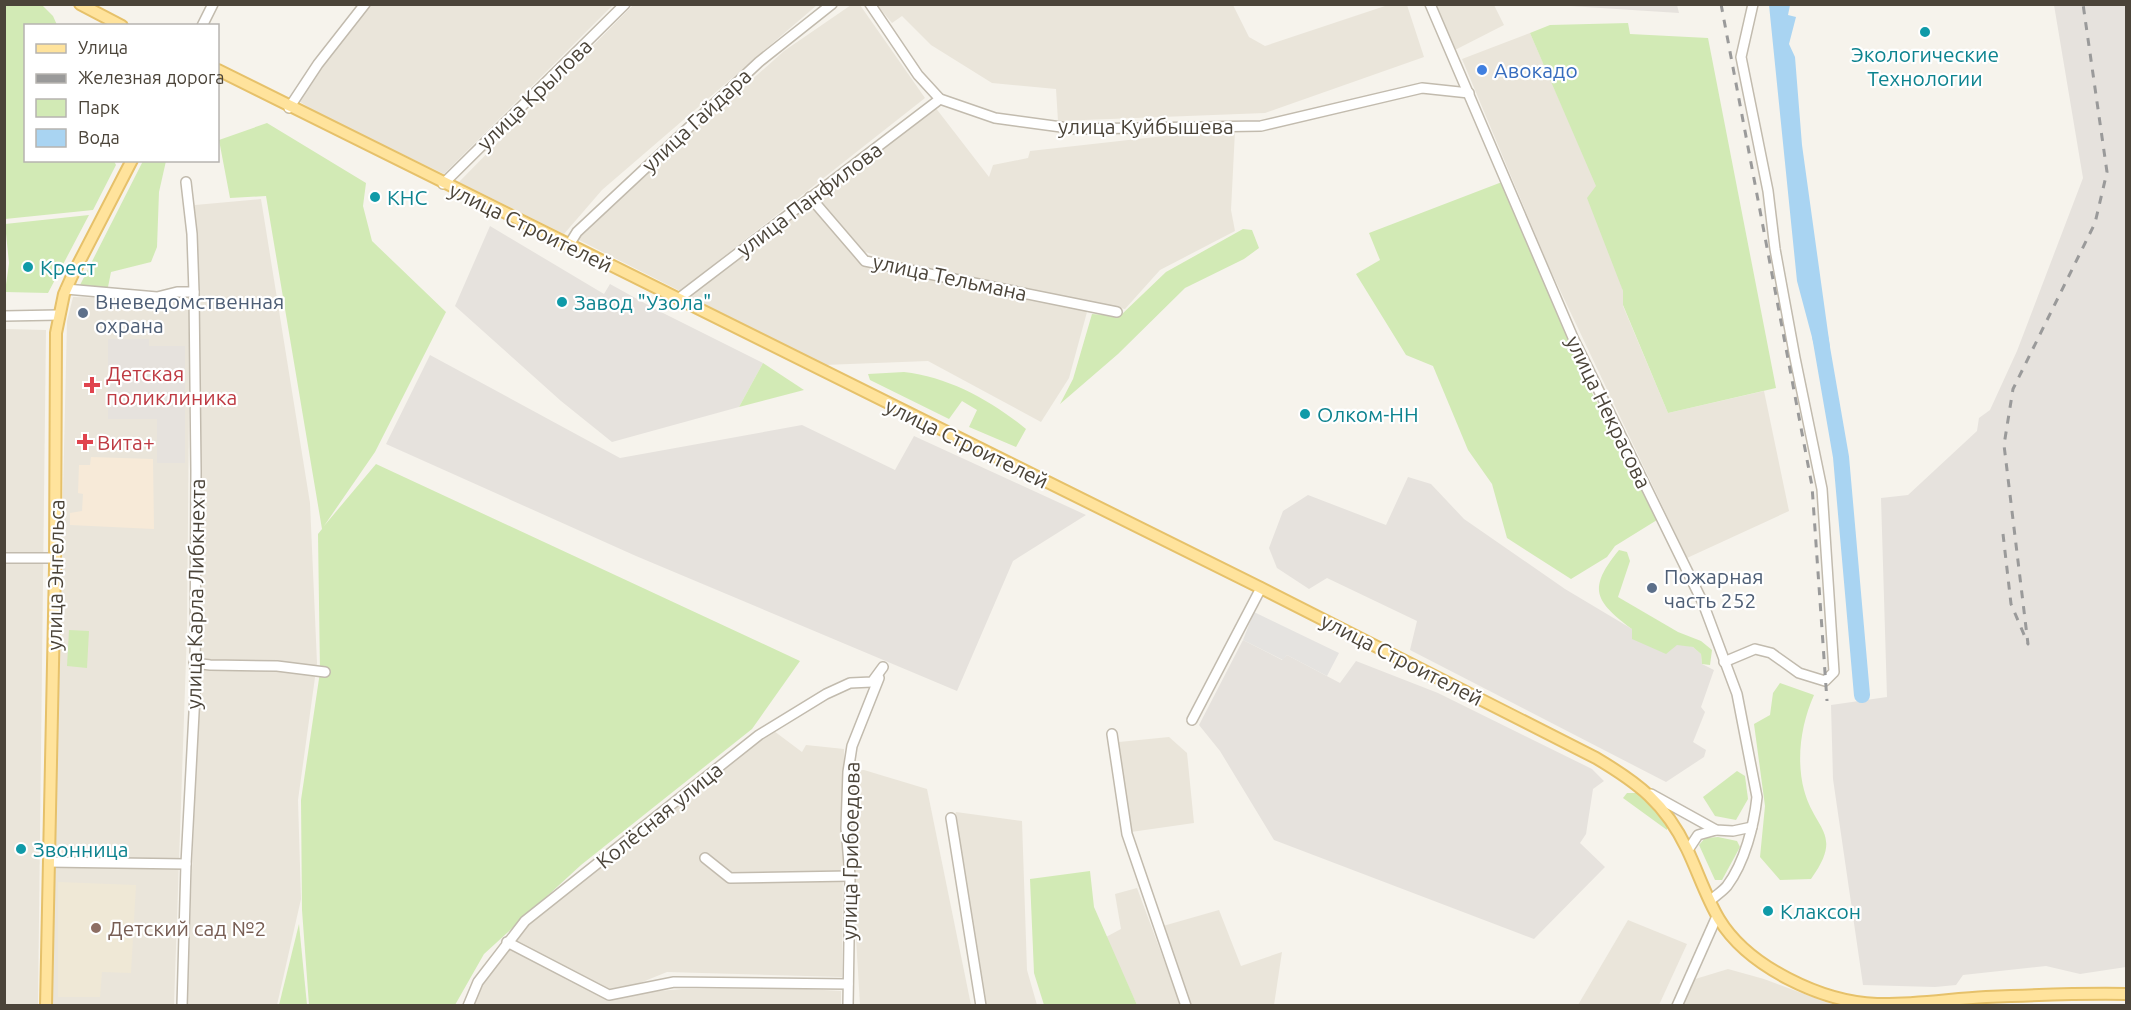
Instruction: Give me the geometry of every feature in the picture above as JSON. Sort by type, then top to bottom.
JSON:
[{"type":"main road","points":[[80,4],[118,24]]},
{"type":"main road","name":"улица Строителей","points":[[219,71],[289,108],[1261,588],[1596,758],[1651,794],[1672,822],[1688,850],[1717,916],[1736,944],[1773,971],[1857,1002],[1886,1004],[2036,995],[2127,994]]},
{"type":"main road","name":"улица Энгельса","points":[[46,1005],[56,558],[57,333],[66,289],[131,162]]},
{"type":"street","points":[[203,24],[213,4]]},
{"type":"street","points":[[289,108],[318,64],[365,4]]},
{"type":"street","name":"улица Крылова","points":[[443,184],[625,4]]},
{"type":"street","name":"улица Гайдара","points":[[569,245],[577,232],[750,70],[832,4]]},
{"type":"street","name":"улица Куйбышева","points":[[870,4],[918,75],[940,99],[995,118],[1076,129],[1261,126],[1422,88],[1468,93]]},
{"type":"street","name":"улица Некрасова","points":[[1430,4],[1574,340],[1703,603],[1737,694],[1757,797],[1752,827],[1740,861],[1727,886],[1710,901]]},
{"type":"street","points":[[1724,662],[1755,649],[1771,652],[1799,673],[1825,681],[1834,672],[1822,489],[1795,358],[1775,249],[1768,190],[1741,57],[1746,23],[1752,5]]},
{"type":"street","name":"улица Панфилова","points":[[678,299],[940,99]]},
{"type":"street","name":"улица Карла Либкнехта","points":[[182,1005],[194,663],[194,292],[192,234],[186,182]]},
{"type":"street","name":"улица Тельмана","points":[[810,196],[865,261],[1117,312]]},
{"type":"street","points":[[66,289],[157,297],[177,292],[194,292]]},
{"type":"street","points":[[4,316],[59,315]]},
{"type":"street","points":[[4,558],[56,558]]},
{"type":"street","points":[[1192,720],[1261,588]]},
{"type":"street","points":[[194,663],[210,666],[277,666],[325,672]]},
{"type":"street","name":"улица Грибоедова","points":[[848,1005],[850,876],[846,828],[848,772],[861,720],[883,667]]},
{"type":"street","name":"Колёсная улица","points":[[468,1005],[478,982],[525,921],[759,735],[826,694],[850,683],[872,682],[883,667]]},
{"type":"street","points":[[1112,734],[1127,834],[1186,1005]]},
{"type":"street","points":[[1651,794],[1716,830]]},
{"type":"street","points":[[951,818],[981,1005]]},
{"type":"street","points":[[1688,850],[1698,835],[1716,830],[1733,831],[1752,827]]},
{"type":"street","points":[[705,858],[730,878],[850,876]]},
{"type":"street","points":[[49,862],[186,864]]},
{"type":"street","points":[[1677,1005],[1717,916]]},
{"type":"street","points":[[507,942],[609,995],[674,982],[848,984]]},
{"type":"shaded area","points":[[368,5],[613,5],[444,174],[324,117],[297,100],[322,60]]},
{"type":"shaded area","points":[[633,5],[817,5],[602,190],[564,234],[459,182]]},
{"type":"shaded area","points":[[851,5],[860,5],[925,98],[680,291],[577,239],[588,226],[784,51]]},
{"type":"shaded area","points":[[877,5],[1233,5],[1249,37],[1265,46],[1388,5],[1407,5],[1424,57],[1265,113],[1058,121],[1056,89],[992,83],[931,45],[902,16],[892,23]]},
{"type":"shaded area","points":[[1436,5],[1494,5],[1504,25],[1455,50]]},
{"type":"shaded area","points":[[1554,5],[1677,5],[1679,13]]},
{"type":"shaded area","points":[[2054,5],[2126,5],[2126,967],[2080,974],[2046,966],[1963,975],[1956,985],[1935,987],[1863,985],[1833,779],[1831,705],[1887,697],[1881,498],[1908,495],[1977,431],[1979,418],[1990,410],[2017,351],[2083,178]]},
{"type":"shaded area","points":[[1530,33],[1597,186],[1623,291],[1623,306],[1668,413],[1764,391],[1789,511],[1687,558],[1549,267],[1462,59]]},
{"type":"shaded area","points":[[935,107],[989,177],[993,165],[1028,158],[1030,151],[1209,131],[1235,131],[1231,210],[1235,231],[1160,270],[1125,309],[898,262],[865,252],[817,198]]},
{"type":"shaded area","points":[[261,199],[310,503],[317,663],[298,800],[301,899],[277,1005],[187,1006],[200,653],[202,502],[195,205]]},
{"type":"shaded area","points":[[810,202],[864,265],[1080,307],[1087,312],[1069,378],[1041,422],[928,361],[824,365],[688,297]]},
{"type":"shaded area","name":"Завод \"Узола\"","points":[[490,226],[604,294],[610,284],[763,363],[739,407],[612,442],[561,401],[455,306]]},
{"type":"shaded area","points":[[73,297],[190,300],[187,631],[174,1005],[51,1006],[67,321]]},
{"type":"shaded area","points":[[5,329],[46,330],[38,1005],[5,1006]]},
{"type":"shaded area","points":[[108,339],[149,339],[149,346],[185,346],[185,463],[157,463],[157,419],[108,419]]},
{"type":"shaded area","points":[[430,355],[620,458],[802,425],[895,470],[914,436],[1086,515],[1013,561],[957,691],[636,556],[386,444]]},
{"type":"shaded area","points":[[91,457],[153,459],[154,529],[70,525],[70,513],[82,511],[83,494],[78,493],[79,465],[90,465]]},
{"type":"shaded area","points":[[1408,477],[1431,484],[1464,519],[1565,589],[1632,629],[1693,647],[1701,654],[1702,664],[1714,670],[1701,707],[1705,712],[1693,742],[1706,750],[1704,757],[1666,782],[1410,650],[1417,621],[1327,578],[1309,589],[1277,568],[1269,548],[1283,511],[1308,495],[1386,525]]},
{"type":"shaded area","points":[[1254,612],[1339,653],[1327,676],[1287,655],[1283,660],[1243,640]]},
{"type":"shaded area","points":[[1243,640],[1282,660],[1287,655],[1340,683],[1356,661],[1438,693],[1592,769],[1604,781],[1593,789],[1586,834],[1580,843],[1605,867],[1534,939],[1274,840],[1220,751],[1199,725]]},
{"type":"shaded area","points":[[774,731],[802,752],[806,745],[844,749],[842,977],[667,972],[625,989],[607,992],[515,940],[524,925],[767,734]]},
{"type":"shaded area","points":[[1169,737],[1187,753],[1194,823],[1131,832],[1119,742]]},
{"type":"shaded area","points":[[864,770],[927,789],[971,1005],[860,1005],[848,803],[850,771]]},
{"type":"shaded area","points":[[956,812],[1022,821],[1027,970],[1037,1005],[986,1005],[953,819]]},
{"type":"shaded area","name":"Детский сад №2","points":[[58,882],[136,885],[131,973],[102,972],[100,997],[58,997]]},
{"type":"shaded area","points":[[1137,888],[1180,1005],[1137,1005],[1106,937],[1121,929],[1115,894]]},
{"type":"shaded area","points":[[1219,910],[1241,966],[1282,952],[1274,1005],[1190,1005],[1163,926]]},
{"type":"shaded area","points":[[1628,920],[1687,944],[1659,1005],[1578,1005]]},
{"type":"shaded area","points":[[508,945],[611,1000],[636,993],[682,989],[790,988],[841,991],[841,1006],[472,1006],[489,971]]},
{"type":"shaded area","points":[[1728,969],[1764,979],[1834,1005],[1680,1006],[1692,980]]},
{"type":"green space","points":[[5,4],[42,5],[53,16],[57,24],[24,24],[24,162],[114,162],[116,165],[93,210],[5,219]]},
{"type":"green space","points":[[1628,23],[1630,34],[1708,38],[1776,388],[1668,413],[1623,305],[1623,291],[1587,198],[1596,186],[1530,33],[1550,25]]},
{"type":"green space","points":[[267,123],[366,183],[363,206],[372,241],[446,312],[375,452],[324,526],[376,464],[800,661],[752,729],[581,865],[484,954],[455,1005],[309,1005],[302,910],[301,800],[320,672],[318,534],[322,529],[266,196],[230,198],[219,140]]},
{"type":"green space","points":[[142,162],[166,162],[159,192],[157,247],[151,262],[111,272],[108,287],[79,287]]},
{"type":"green space","points":[[1502,182],[1588,385],[1657,520],[1615,546],[1607,557],[1571,579],[1507,538],[1492,484],[1468,450],[1433,366],[1406,355],[1356,274],[1380,260],[1369,233]]},
{"type":"green space","points":[[89,215],[48,293],[5,292],[9,263],[5,224]]},
{"type":"green space","points":[[1243,229],[1252,230],[1259,248],[1244,259],[1185,288],[1118,354],[1060,404],[1073,379],[1092,314],[1120,316],[1166,272]]},
{"type":"green space","points":[[763,363],[804,390],[739,407]]},
{"type":"green space","points":[[904,372],[953,385],[999,409],[1026,429],[1016,447],[969,427],[977,410],[962,401],[949,419],[870,380],[868,374]]},
{"type":"green space","points":[[1619,550],[1627,552],[1630,561],[1618,597],[1678,632],[1701,641],[1712,650],[1710,665],[1702,664],[1701,654],[1693,647],[1677,645],[1666,654],[1632,639],[1632,629],[1610,610],[1600,594],[1599,585],[1602,575]]},
{"type":"green space","points":[[69,630],[89,631],[87,668],[67,666]]},
{"type":"green space","points":[[1780,683],[1814,695],[1803,730],[1800,766],[1804,790],[1826,841],[1821,864],[1811,879],[1780,880],[1760,857],[1765,806],[1754,724],[1770,715],[1773,693]]},
{"type":"green space","points":[[1737,771],[1745,776],[1748,799],[1736,820],[1715,816],[1703,797]]},
{"type":"green space","points":[[1627,793],[1638,793],[1667,824],[1667,830],[1623,798]]},
{"type":"green space","points":[[1718,837],[1737,841],[1740,847],[1722,880],[1715,880],[1699,845],[1705,838]]},
{"type":"green space","points":[[1090,871],[1094,907],[1137,1005],[1044,1005],[1034,973],[1030,879]]},
{"type":"green space","points":[[299,924],[307,1005],[279,1005]]},
{"type":"water","points":[[1769,5],[1790,5],[1788,15],[1796,17],[1789,44],[1795,57],[1802,145],[1830,347],[1828,356],[1817,356],[1797,281]]},
{"type":"waterway","points":[[1820,336],[1841,457],[1862,695]]},
{"type":"railway","points":[[1721,4],[1812,486],[1827,701]]},
{"type":"railway","points":[[2003,534],[2011,604],[2028,644],[2004,445],[2013,389],[2095,223],[2107,172],[2083,4]]},
{"type":"place","name":"Экологические Технологии","points":[[1925,32]]},
{"type":"place","name":"Авокадо","points":[[1482,70]]},
{"type":"place","name":"КНС","points":[[375,197]]},
{"type":"place","name":"Крест","points":[[28,267]]},
{"type":"place","name":"Завод \"Узола\"","points":[[562,302]]},
{"type":"place","name":"Вневедомственная охрана","points":[[83,313]]},
{"type":"place","name":"Детская поликлиника","points":[[92,385]]},
{"type":"place","name":"Олком-НН","points":[[1305,414]]},
{"type":"place","name":"Вита+","points":[[85,442]]},
{"type":"place","name":"Пожарная часть 252","points":[[1652,588]]},
{"type":"place","name":"Звонница","points":[[21,849]]},
{"type":"place","name":"Клаксон","points":[[1768,911]]},
{"type":"place","name":"Детский сад №2","points":[[96,928]]}]
